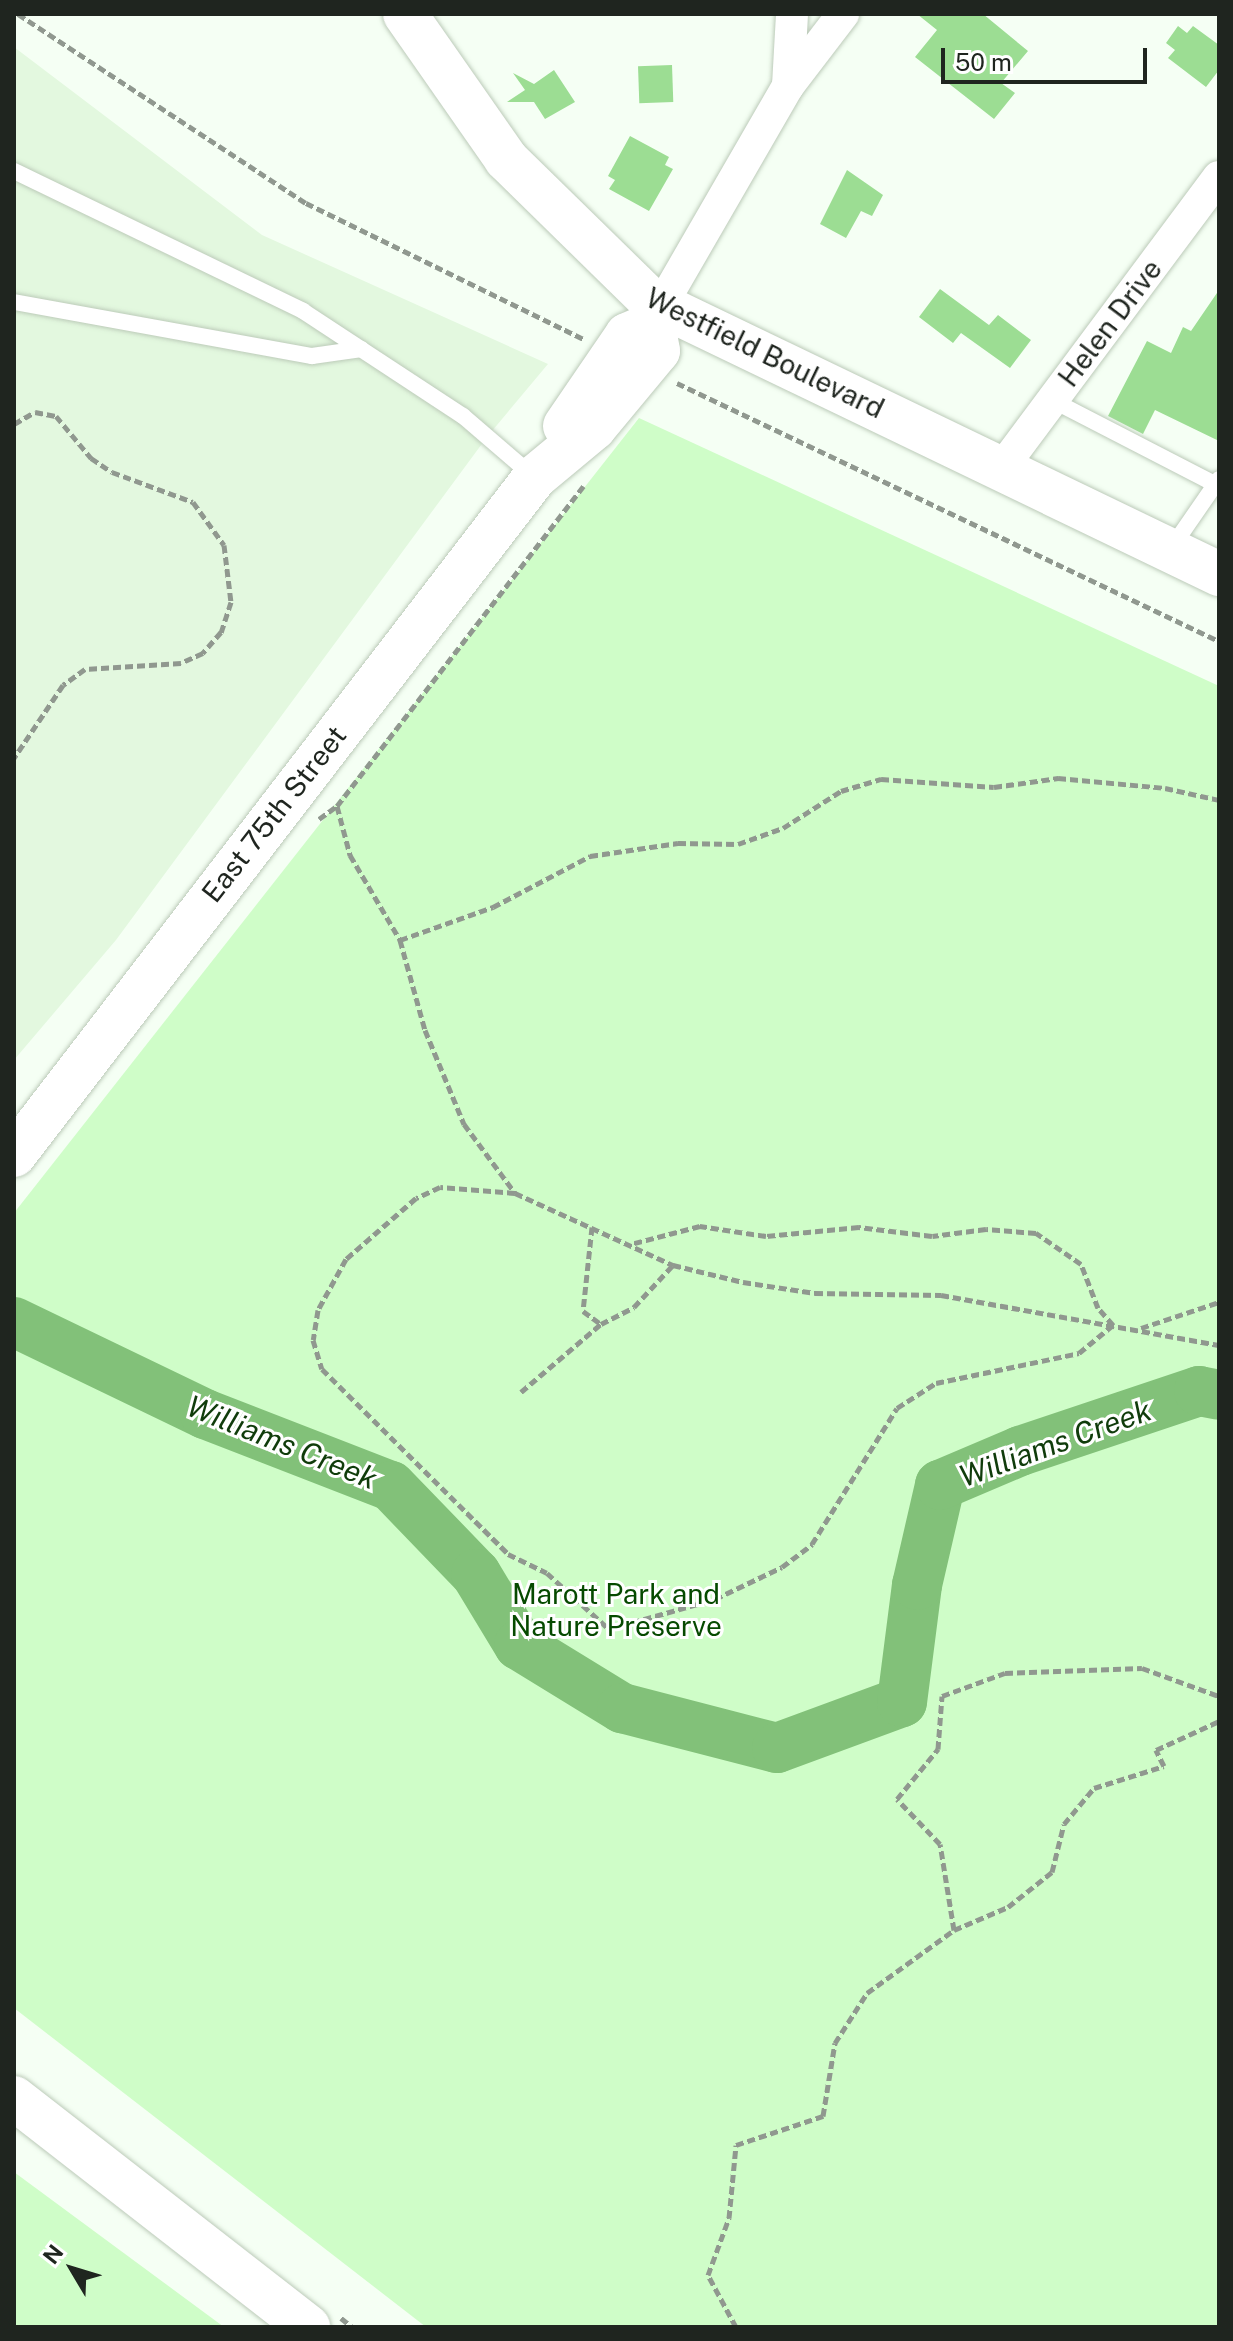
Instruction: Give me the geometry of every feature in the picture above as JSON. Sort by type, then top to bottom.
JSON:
[{"type":"street","name":"Westfield Boulevard","points":[[405,14],[525,182],[630,284],[657,315],[1001,469],[1219,574]]},
{"type":"street","name":"East 75th Street","points":[[14,1155],[536,476],[627,335],[657,315],[788,86],[792,14]]},
{"type":"street","points":[[788,86],[843,14]]},
{"type":"street","name":"Helen Drive","points":[[1001,469],[1219,177]]},
{"type":"street","points":[[14,2098],[308,2327]]},
{"type":"lane","points":[[14,171],[289,304],[463,416],[536,476]]},
{"type":"lane","points":[[14,302],[312,356],[362,349]]},
{"type":"lane","points":[[1052,400],[1216,481],[1170,550]]},
{"type":"path","points":[[18,14],[306,203],[590,342]]},
{"type":"path","points":[[668,378],[1219,641]]},
{"type":"path","points":[[14,424],[35,412],[56,416],[91,458],[112,472],[193,502],[224,545],[231,602],[221,632],[192,658],[85,669],[63,685],[14,758]]},
{"type":"path","points":[[312,824],[337,806],[591,476]]},
{"type":"path","points":[[400,940],[493,907],[590,856],[678,843],[738,844],[783,828],[841,791],[881,779],[994,787],[1058,778],[1165,788],[1219,800]]},
{"type":"path","points":[[337,806],[350,855],[400,940],[425,1030],[464,1124],[515,1193]]},
{"type":"path","points":[[1113,1325],[1079,1353],[936,1383],[897,1408],[812,1544],[792,1560],[715,1599],[609,1629],[547,1573],[508,1554],[322,1369],[313,1340],[318,1310],[346,1259],[416,1198],[440,1187],[515,1193],[673,1265],[815,1293],[941,1295],[1138,1329],[1219,1345]]},
{"type":"path","points":[[631,1244],[700,1226],[766,1236],[859,1227],[932,1236],[986,1229],[1036,1233],[1081,1264],[1098,1308],[1113,1325]]},
{"type":"path","points":[[592,1227],[583,1311],[601,1324]]},
{"type":"path","points":[[521,1392],[601,1324],[634,1307],[673,1265]]},
{"type":"path","points":[[1138,1329],[1219,1302]]},
{"type":"path","points":[[954,1930],[940,1844],[897,1799],[938,1749],[942,1696],[1005,1673],[1142,1668],[1219,1696]]},
{"type":"path","points":[[736,2327],[708,2275],[729,2218],[736,2145],[823,2116],[835,2043],[867,1993],[954,1930],[1008,1907],[1052,1872],[1064,1824],[1094,1788],[1164,1766],[1156,1750],[1219,1721]]},
{"type":"shaded area","points":[[14,47],[262,235],[548,364],[487,437],[116,940],[14,1060]]},
{"type":"green space","name":"Marott Park and Nature Preserve","points":[[639,418],[1219,686],[1219,2327],[426,2327],[14,2008],[14,1213]]},
{"type":"green space","points":[[14,2172],[224,2327],[14,2327]]},
{"type":"building","points":[[917,14],[983,14],[1028,51],[1001,83],[1015,93],[994,119],[915,57],[937,30]]},
{"type":"building","points":[[1178,26],[1187,33],[1193,26],[1219,45],[1219,70],[1206,87],[1168,58],[1175,50],[1166,43]]},
{"type":"building","points":[[672,65],[673,102],[639,103],[638,66]]},
{"type":"building","points":[[554,70],[575,102],[545,119],[534,102],[507,102],[525,90],[513,73],[534,84]]},
{"type":"building","points":[[630,136],[669,157],[665,165],[673,169],[649,211],[609,189],[615,180],[608,176]]},
{"type":"building","points":[[847,170],[883,195],[872,216],[861,211],[846,238],[820,224]]},
{"type":"building","points":[[940,289],[989,325],[998,315],[1031,340],[1010,368],[961,333],[953,343],[919,317]]},
{"type":"building","points":[[1219,290],[1219,441],[1155,410],[1143,434],[1108,416],[1147,341],[1171,353],[1183,327],[1191,331]]},
{"type":"waterway","name":"Williams Creek","points":[[14,1322],[205,1414],[391,1486],[476,1574],[519,1645],[622,1708],[777,1748],[902,1702],[917,1585],[940,1485],[1020,1451],[1199,1391],[1219,1395]]}]
